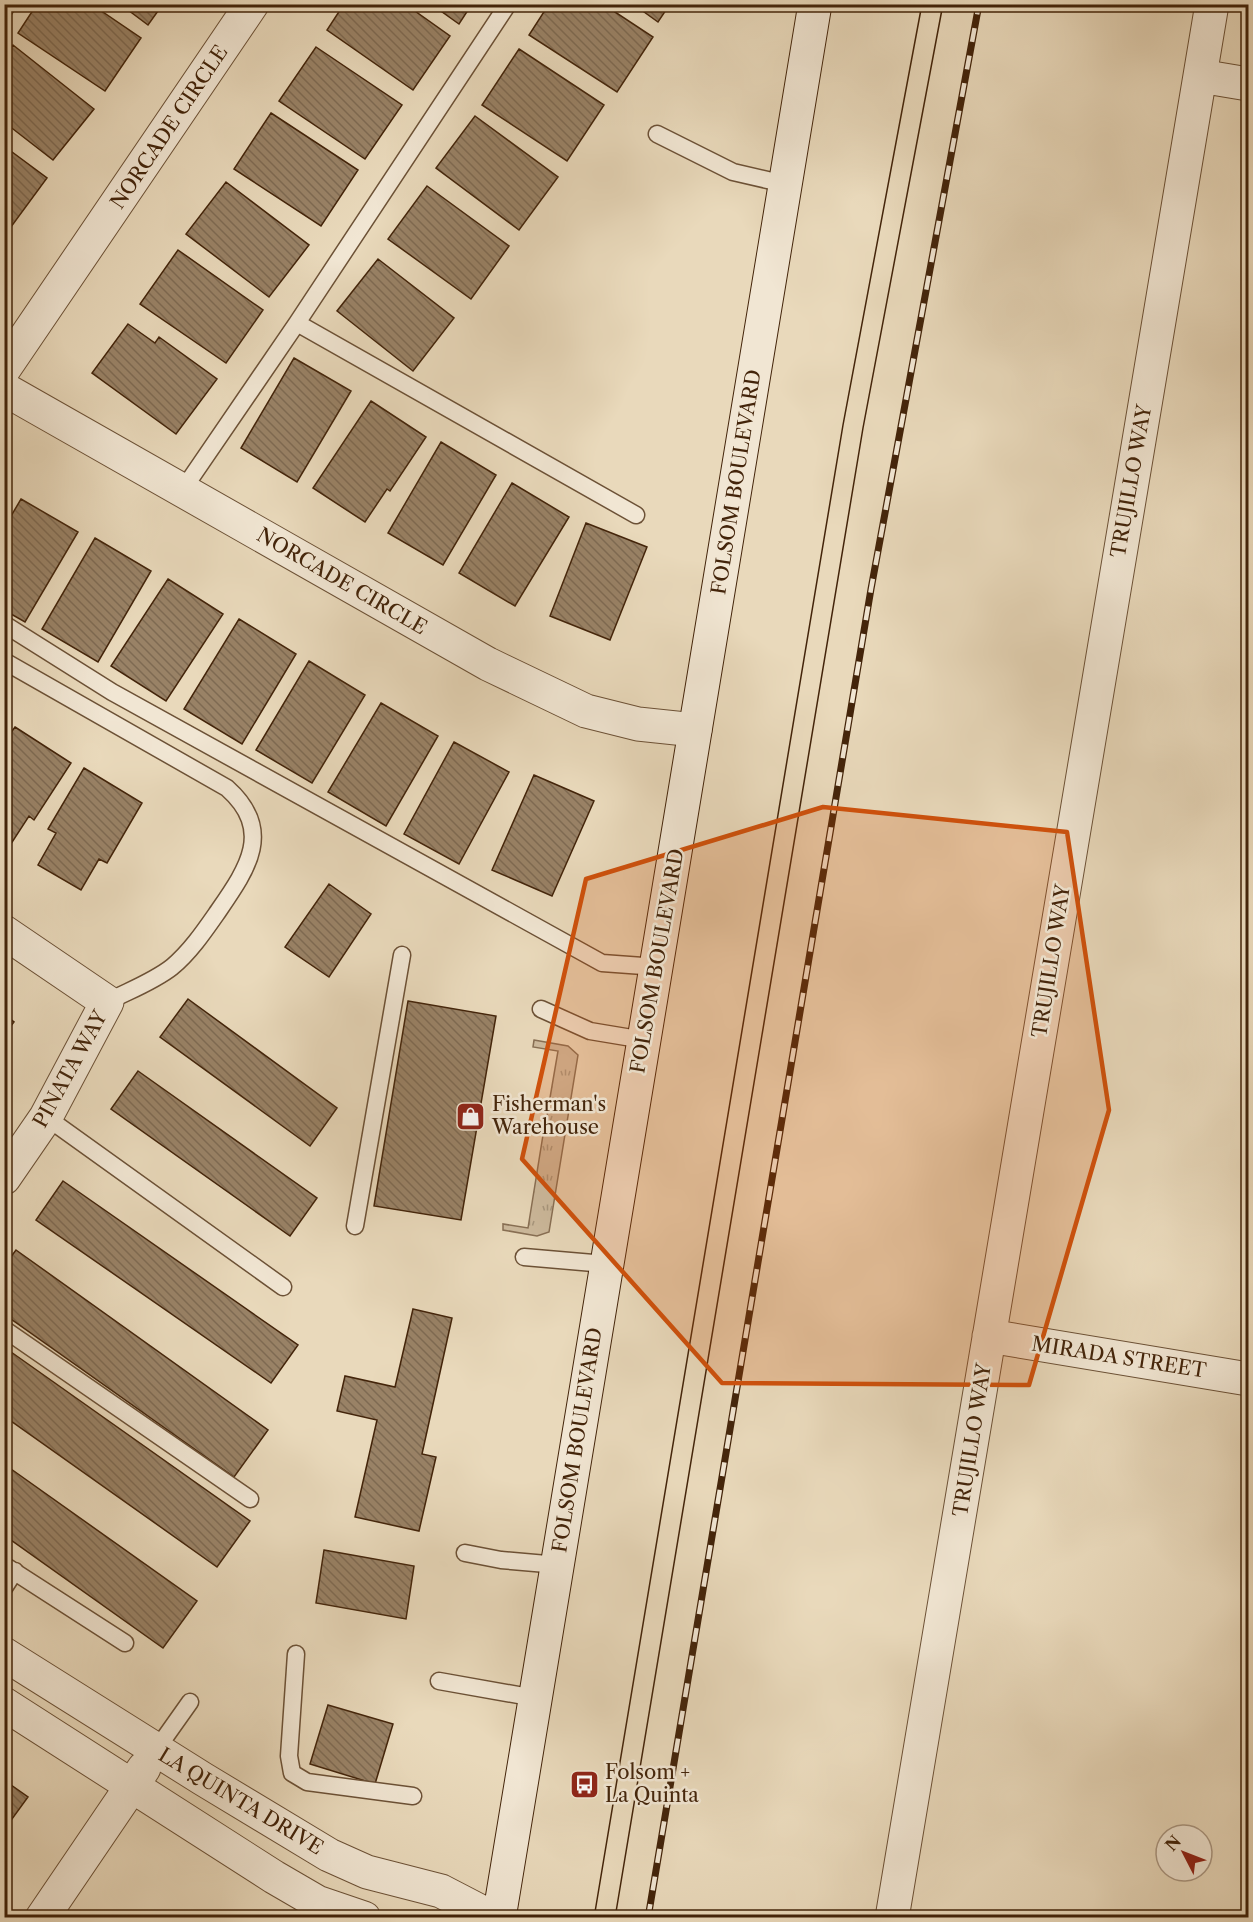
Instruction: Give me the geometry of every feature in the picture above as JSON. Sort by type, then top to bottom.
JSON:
[{"type":"street","name":"NORCADE CIRCLE","points":[[4,369],[252,4]]},
{"type":"street","name":"FOLSOM BOULEVARD","points":[[499,1917],[558,1565],[605,1264],[657,967],[815,4]]},
{"type":"street","name":"TRUJILLO WAY","points":[[892,1917],[1212,4]]},
{"type":"street","points":[[1200,75],[1248,84]]},
{"type":"street","name":"NORCADE CIRCLE","points":[[4,389],[488,664],[586,711],[638,724],[695,730]]},
{"type":"street","name":"PINATA WAY","points":[[4,932],[106,1002],[46,1117],[4,1178]]},
{"type":"street","name":"MIRADA STREET","points":[[989,1336],[1248,1379]]},
{"type":"street","name":"LA QUINTA DRIVE","points":[[4,1654],[329,1855],[367,1872],[441,1891],[493,1917]]},
{"type":"street","points":[[4,1704],[317,1902],[364,1917]]},
{"type":"street","points":[[42,1917],[156,1750]]},
{"type":"lane","points":[[4,10],[8,4]]},
{"type":"lane","points":[[182,491],[297,323],[508,4]]},
{"type":"lane","points":[[657,134],[733,172],[785,184]]},
{"type":"lane","points":[[297,323],[636,515]]},
{"type":"lane","points":[[4,624],[112,692],[602,963],[657,967]]},
{"type":"lane","points":[[4,661],[227,788],[236,796],[248,815],[253,836],[251,857],[242,877],[202,935],[188,952],[155,979],[106,1002]]},
{"type":"lane","points":[[355,1226],[402,955]]},
{"type":"lane","points":[[541,1010],[590,1031],[644,1040]]},
{"type":"lane","points":[[46,1117],[283,1287]]},
{"type":"lane","points":[[524,1257],[605,1264]]},
{"type":"lane","points":[[4,1329],[250,1499]]},
{"type":"lane","points":[[465,1553],[501,1560],[558,1565]]},
{"type":"lane","points":[[4,1588],[10,1568],[125,1643]]},
{"type":"lane","points":[[296,1654],[289,1756],[292,1773],[307,1782],[413,1796]]},
{"type":"lane","points":[[439,1681],[535,1698]]},
{"type":"lane","points":[[156,1750],[190,1702]]},
{"type":"highlighted area","points":[[823,807],[1067,832],[1109,1110],[1029,1385],[722,1383],[522,1159],[586,879]]},
{"type":"green space","points":[[534,1040],[568,1046],[578,1055],[549,1232],[537,1236],[503,1230],[503,1224],[528,1228],[543,1135],[534,1133],[536,1127],[545,1127],[558,1051],[533,1047]]},
{"type":"building","points":[[37,4],[91,4],[141,38],[105,91],[18,33]]},
{"type":"building","points":[[120,4],[163,4],[148,25]]},
{"type":"building","points":[[344,4],[405,4],[450,36],[413,90],[327,30]]},
{"type":"building","points":[[431,4],[472,4],[459,24]]},
{"type":"building","points":[[549,4],[603,4],[653,37],[617,92],[529,35]]},
{"type":"building","points":[[633,4],[670,4],[658,22]]},
{"type":"building","points":[[13,45],[94,109],[53,160],[4,122],[4,56]]},
{"type":"building","points":[[316,47],[402,105],[365,159],[279,101]]},
{"type":"building","points":[[519,49],[604,105],[567,161],[482,105]]},
{"type":"building","points":[[271,113],[358,170],[321,226],[234,169]]},
{"type":"building","points":[[475,116],[558,177],[519,230],[436,168]]},
{"type":"building","points":[[4,146],[47,178],[8,231],[4,228]]},
{"type":"building","points":[[226,182],[309,245],[269,297],[186,234]]},
{"type":"building","points":[[427,186],[509,246],[471,299],[388,239]]},
{"type":"building","points":[[178,250],[263,310],[226,363],[140,304]]},
{"type":"building","points":[[378,259],[454,318],[413,371],[337,311]]},
{"type":"building","points":[[128,324],[155,343],[159,337],[217,379],[176,434],[92,373]]},
{"type":"building","points":[[294,358],[351,391],[297,482],[241,448]]},
{"type":"building","points":[[371,401],[426,437],[390,491],[387,489],[365,522],[313,488]]},
{"type":"building","points":[[441,442],[496,475],[443,565],[388,533]]},
{"type":"building","points":[[512,483],[569,517],[515,606],[459,573]]},
{"type":"building","points":[[21,499],[78,532],[25,622],[4,610],[4,528]]},
{"type":"building","points":[[586,523],[647,547],[610,640],[550,616]]},
{"type":"building","points":[[95,538],[151,571],[98,662],[42,629]]},
{"type":"building","points":[[168,579],[223,614],[166,701],[111,666]]},
{"type":"building","points":[[239,619],[296,654],[242,744],[184,709]]},
{"type":"building","points":[[309,661],[365,695],[312,783],[256,750]]},
{"type":"building","points":[[381,703],[438,736],[386,826],[328,792]]},
{"type":"building","points":[[15,727],[71,763],[34,820],[29,816],[7,850],[4,848],[4,742]]},
{"type":"building","points":[[454,742],[509,772],[459,864],[404,834]]},
{"type":"building","points":[[84,768],[142,803],[107,863],[99,859],[81,890],[38,865],[56,833],[48,829]]},
{"type":"building","points":[[534,775],[594,801],[552,896],[492,870]]},
{"type":"building","points":[[329,884],[371,914],[329,977],[285,947]]},
{"type":"building","points":[[188,999],[337,1108],[310,1146],[160,1037]]},
{"type":"building","points":[[408,1001],[496,1016],[461,1220],[374,1206]]},
{"type":"building","points":[[4,1014],[14,1022],[4,1035]]},
{"type":"building","points":[[138,1071],[317,1198],[290,1236],[111,1109]]},
{"type":"building","points":[[63,1181],[298,1345],[271,1383],[36,1220]]},
{"type":"building","points":[[16,1250],[268,1430],[234,1477],[4,1314],[4,1266]]},
{"type":"building","points":[[413,1309],[452,1318],[422,1454],[436,1457],[419,1531],[355,1517],[377,1420],[337,1411],[345,1376],[395,1387]]},
{"type":"building","points":[[4,1347],[250,1521],[217,1567],[4,1416]]},
{"type":"building","points":[[4,1464],[197,1601],[163,1648],[4,1535]]},
{"type":"building","points":[[324,1550],[414,1566],[406,1619],[316,1603]]},
{"type":"building","points":[[328,1705],[393,1724],[375,1784],[310,1764]]},
{"type":"building","points":[[4,1780],[28,1797],[4,1830]]},
{"type":"tram line","points":[[594,1918],[843,425],[922,4]]},
{"type":"tram line","points":[[615,1918],[863,428],[943,4]]},
{"type":"railway","points":[[648,1918],[871,589],[979,4]]},
{"type":"place","name":"Fisherman's Warehouse","points":[[471,1116]]},
{"type":"place","name":"Folsom + La Quinta","points":[[584,1784]]}]
